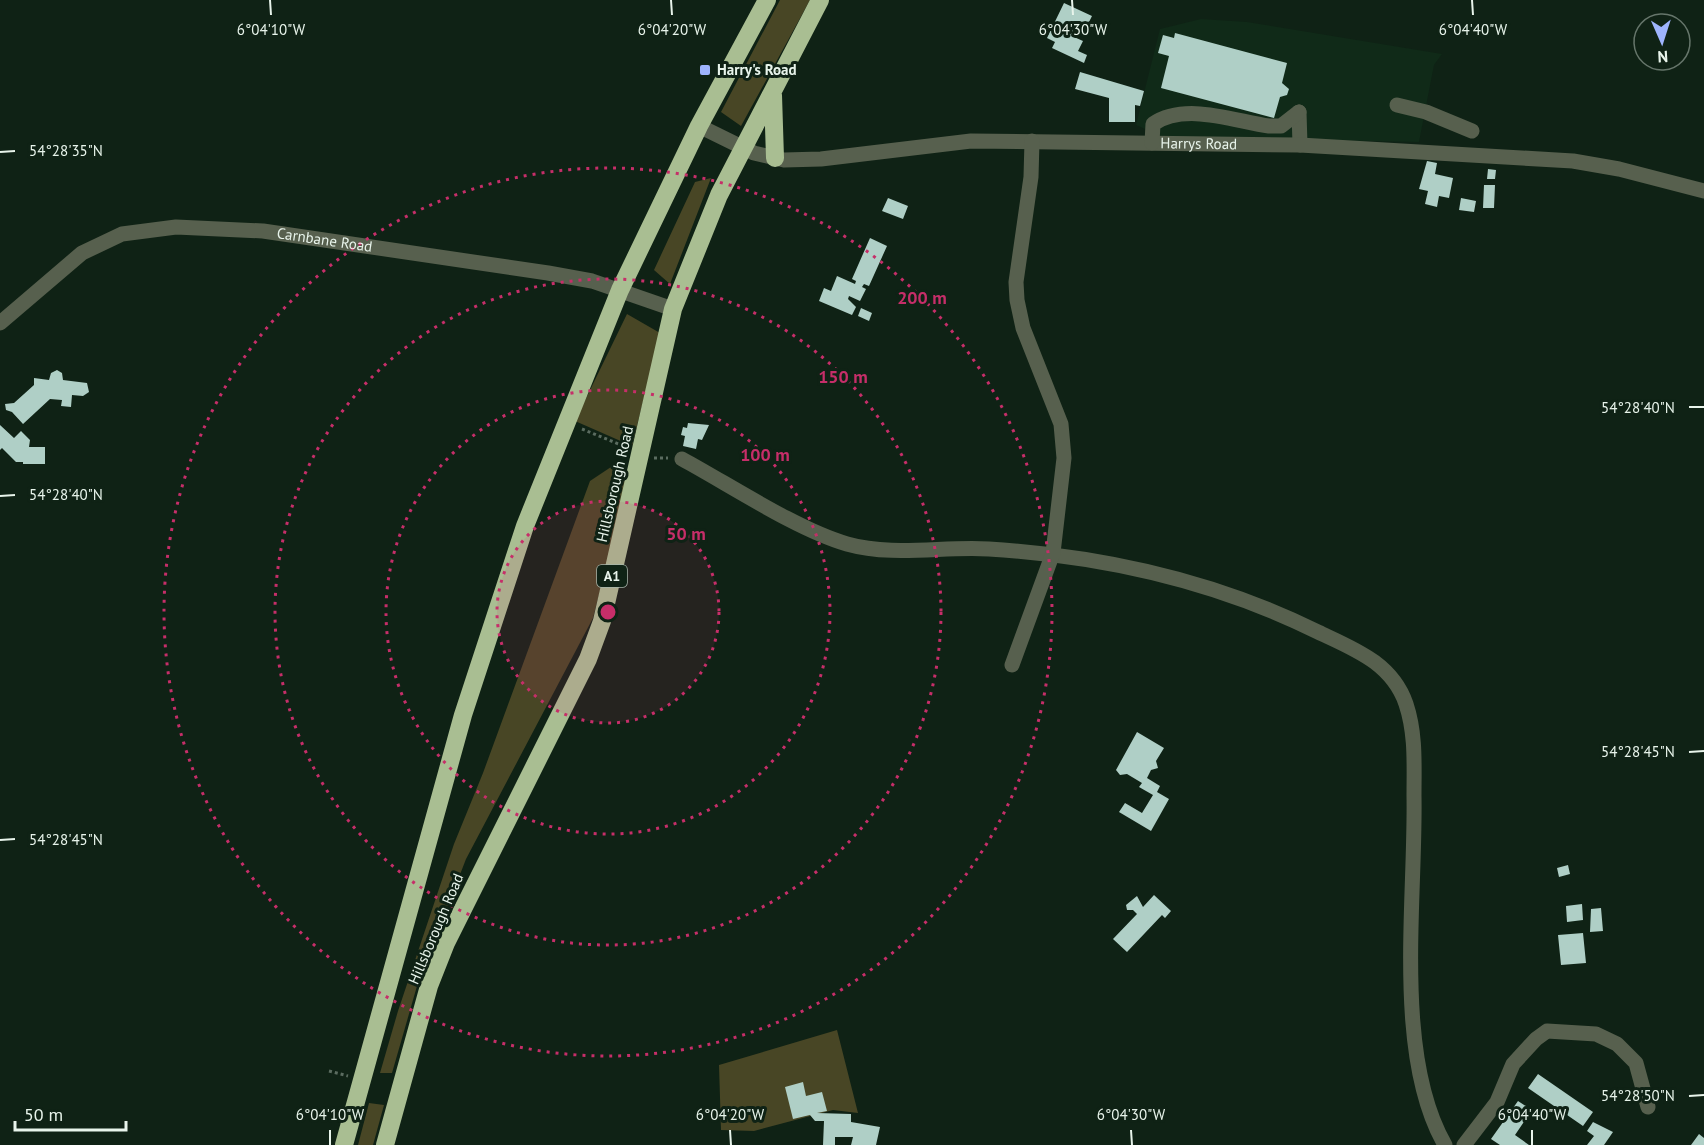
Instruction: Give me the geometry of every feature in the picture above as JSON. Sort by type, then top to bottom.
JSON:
[{"type":"highway","name":"Hillsborough Road","points":[[344,1145],[463,715],[525,526],[620,290],[699,126],[767,0]]},
{"type":"highway","name":"Hillsborough Road","points":[[385,1145],[429,986],[446,943],[588,659],[602,621],[673,309],[719,195],[820,0]]},
{"type":"highway","points":[[773,90],[776,158]]},
{"type":"street","points":[[1397,105],[1426,112],[1472,131]]},
{"type":"street","points":[[1152,143],[1153,124],[1170,116],[1187,113],[1281,126],[1299,112],[1300,146]]},
{"type":"street","name":"Harrys Road","points":[[699,126],[754,153],[776,158],[821,159],[970,141],[1300,146],[1573,161],[1619,169],[1704,191]]},
{"type":"street","points":[[1012,665],[1053,553],[1064,458],[1061,424],[1023,328],[1017,300],[1016,282],[1031,177],[1032,141]]},
{"type":"street","name":"Carnbane Road","points":[[0,322],[82,253],[122,234],[176,227],[263,231],[548,273],[620,290],[673,309]]},
{"type":"street","points":[[682,459],[811,530],[847,544],[878,550],[985,548],[1053,553],[1146,571],[1232,594],[1365,654],[1385,669],[1396,682],[1406,703],[1413,735],[1415,835],[1411,973],[1414,1024],[1422,1082],[1432,1118],[1445,1145]]},
{"type":"street","points":[[1464,1145],[1497,1102],[1513,1064],[1547,1030],[1596,1034],[1617,1044],[1636,1063],[1648,1107]]},
{"type":"path","points":[[566,422],[642,453]]},
{"type":"shaded area","points":[[780,0],[810,0],[741,126],[721,112]]},
{"type":"shaded area","points":[[1201,19],[1247,22],[1442,54],[1434,65],[1419,142],[1163,137],[1136,125],[1160,29]]},
{"type":"shaded area","points":[[711,178],[670,284],[654,270],[695,182]]},
{"type":"shaded area","points":[[627,314],[660,333],[632,446],[575,421]]},
{"type":"shaded area","points":[[614,465],[627,485],[593,618],[466,859],[417,986],[392,1073],[380,1073],[398,1011],[454,844],[483,773],[590,481]]},
{"type":"shaded area","points":[[837,1030],[858,1113],[833,1110],[754,1131],[721,1130],[719,1065]]},
{"type":"shaded area","points":[[369,1103],[384,1105],[373,1145],[358,1145]]},
{"type":"building","points":[[1064,3],[1092,16],[1085,30],[1079,27],[1074,37],[1083,41],[1078,51],[1087,55],[1084,63],[1052,48],[1055,42],[1047,38]]},
{"type":"building","points":[[1175,33],[1287,63],[1282,83],[1289,89],[1287,95],[1280,97],[1274,118],[1161,88],[1169,56],[1158,53],[1163,35],[1174,38]]},
{"type":"building","points":[[1080,72],[1144,91],[1140,106],[1135,105],[1135,122],[1109,122],[1109,98],[1075,89]]},
{"type":"building","points":[[1427,161],[1437,163],[1435,174],[1453,178],[1449,198],[1439,196],[1437,207],[1425,204],[1428,191],[1419,189]]},
{"type":"building","points":[[1488,169],[1496,170],[1495,179],[1487,179]]},
{"type":"building","points":[[1484,185],[1495,185],[1494,208],[1483,208]]},
{"type":"building","points":[[888,198],[908,206],[903,219],[882,211]]},
{"type":"building","points":[[1461,198],[1476,201],[1474,212],[1459,210]]},
{"type":"building","points":[[870,238],[887,246],[869,286],[864,284],[862,287],[866,289],[860,301],[849,296],[848,299],[856,307],[852,315],[819,301],[824,288],[831,291],[837,276],[855,284],[856,281],[852,279]]},
{"type":"building","points":[[861,308],[872,313],[869,321],[858,316]]},
{"type":"building","points":[[57,370],[62,373],[63,380],[87,383],[89,392],[83,396],[72,395],[71,407],[61,406],[62,400],[50,399],[23,424],[12,412],[6,410],[5,404],[14,403],[34,385],[34,378],[49,380],[51,373]]},
{"type":"building","points":[[688,423],[709,425],[702,440],[698,439],[696,449],[683,446],[685,436],[681,435],[683,427],[687,428]]},
{"type":"building","points":[[0,425],[14,438],[21,431],[30,440],[29,447],[45,447],[45,464],[16,462],[2,448],[0,450]]},
{"type":"building","points":[[1137,732],[1164,748],[1156,761],[1158,768],[1151,770],[1147,778],[1160,786],[1157,792],[1169,799],[1151,831],[1119,812],[1125,803],[1142,813],[1153,795],[1139,787],[1142,783],[1127,774],[1120,775],[1116,770]]},
{"type":"building","points":[[1568,865],[1570,874],[1559,877],[1557,868]]},
{"type":"building","points":[[1154,895],[1171,911],[1165,918],[1162,915],[1127,952],[1113,939],[1137,914],[1133,910],[1127,910],[1126,905],[1137,896],[1143,907]]},
{"type":"building","points":[[1582,904],[1583,920],[1567,922],[1566,906]]},
{"type":"building","points":[[1601,908],[1603,931],[1590,932],[1591,909]]},
{"type":"building","points":[[1583,933],[1586,963],[1561,965],[1558,935]]},
{"type":"building","points":[[1538,1074],[1593,1112],[1583,1126],[1528,1088]]},
{"type":"building","points":[[803,1082],[806,1096],[822,1092],[827,1111],[817,1113],[851,1114],[851,1122],[880,1127],[876,1145],[851,1145],[853,1137],[835,1137],[835,1145],[823,1145],[824,1121],[815,1121],[810,1115],[793,1119],[785,1087]]},
{"type":"building","points":[[1518,1101],[1532,1110],[1515,1135],[1529,1145],[1500,1145],[1491,1139]]},
{"type":"building","points":[[1593,1122],[1613,1132],[1604,1145],[1587,1145],[1594,1136],[1587,1131]]},
{"type":"building","points":[[1699,1134],[1704,1138],[1704,1145],[1691,1145]]},
{"type":"place","name":"Harry's Road","points":[[705,70]]}]
